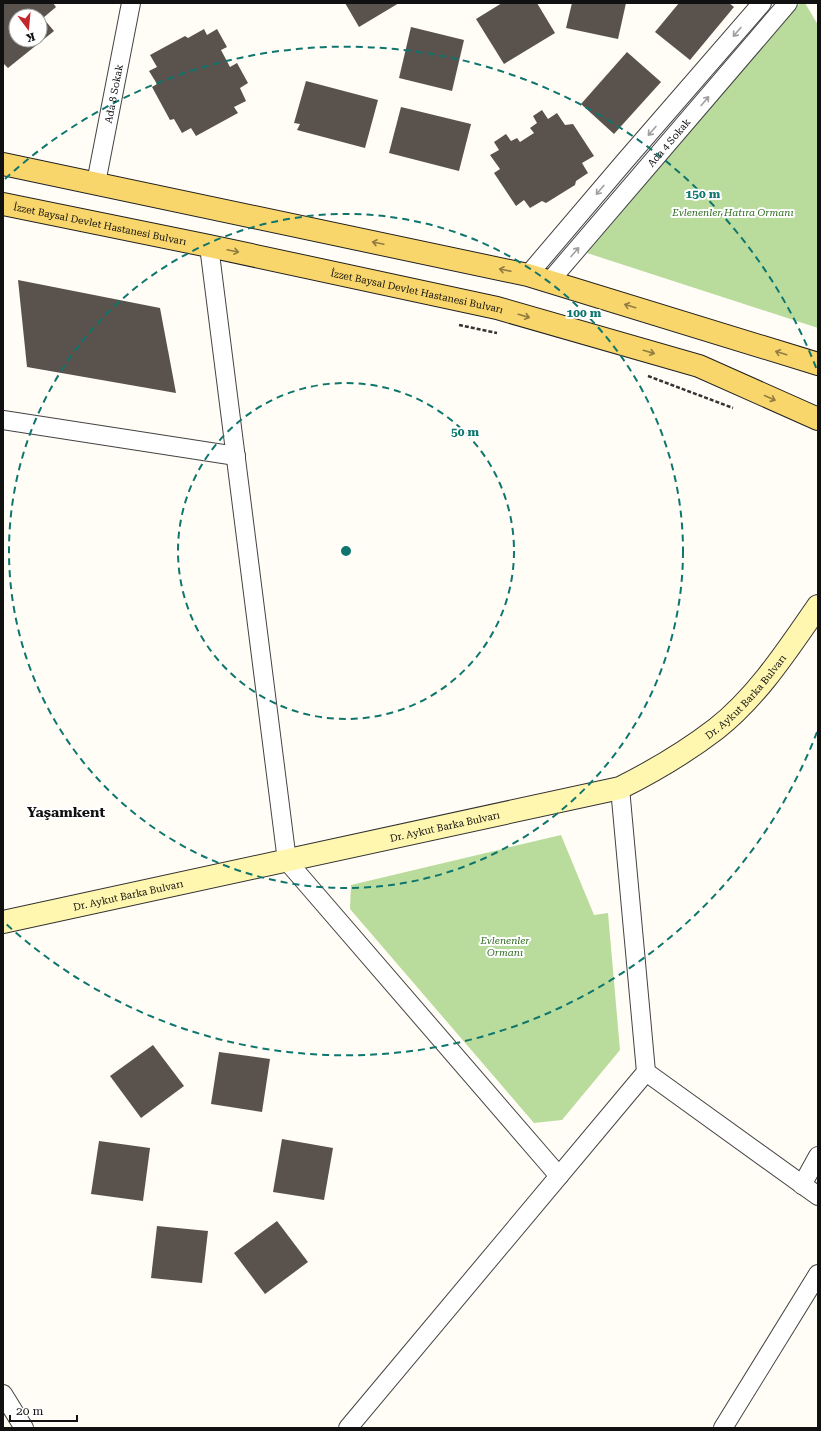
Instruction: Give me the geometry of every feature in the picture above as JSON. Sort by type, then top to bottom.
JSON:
[{"type":"main road","points":[[3,164],[528,275],[818,364]]},
{"type":"main road","name":"İzzet Baysal Devlet Hastanesi Bulvarı","points":[[3,204],[209,246],[505,310],[699,366],[818,419]]},
{"type":"main road","name":"Dr. Aykut Barka Bulvarı","points":[[3,922],[620,788],[686,751],[722,724],[743,704],[766,677],[818,606]]},
{"type":"street","name":"Ada 8 Sokak","points":[[96,183],[131,3]]},
{"type":"street","name":"Ada 4 Sokak","points":[[528,275],[762,3]]},
{"type":"street","name":"Ada 4 Sokak","points":[[549,282],[788,3]]},
{"type":"street","points":[[209,246],[286,861],[559,1176]]},
{"type":"street","points":[[3,420],[236,456]]},
{"type":"street","points":[[348,1428],[646,1072],[620,788]]},
{"type":"street","points":[[646,1072],[818,1196]]},
{"type":"street","points":[[802,1185],[818,1156]]},
{"type":"street","points":[[723,1428],[818,1274]]},
{"type":"street","points":[[3,1394],[24,1428]]},
{"type":"path","points":[[458,324],[504,335]]},
{"type":"path","points":[[640,374],[738,409]]},
{"type":"green space","name":"Evlenenler Hatıra Ormanı","points":[[800,3],[805,3],[818,25],[818,328],[587,253]]},
{"type":"green space","name":"Evlenenler Ormanı","points":[[561,835],[594,915],[608,913],[620,1050],[562,1120],[534,1123],[350,909],[351,885]]},
{"type":"building","points":[[3,3],[53,3],[56,7],[48,14],[48,8],[8,8],[8,48],[33,48],[8,68],[3,63]]},
{"type":"building","points":[[345,3],[399,3],[359,27]]},
{"type":"building","points":[[502,3],[537,3],[555,33],[504,64],[476,19]]},
{"type":"building","points":[[572,3],[626,3],[618,39],[566,28]]},
{"type":"building","points":[[679,3],[729,3],[734,7],[690,60],[655,32]]},
{"type":"building","points":[[48,24],[54,31],[48,36]]},
{"type":"building","points":[[411,27],[464,40],[452,91],[399,78]]},
{"type":"building","points":[[204,29],[207,35],[217,29],[227,47],[221,50],[230,67],[237,63],[248,83],[240,88],[246,101],[234,107],[238,113],[196,136],[191,128],[182,133],[174,119],[170,120],[152,87],[157,84],[149,71],[157,67],[150,55],[185,36],[188,38]]},
{"type":"building","points":[[627,52],[661,82],[614,134],[581,104]]},
{"type":"building","points":[[306,81],[378,100],[365,148],[297,130],[300,124],[294,123]]},
{"type":"building","points":[[401,107],[471,124],[459,171],[389,153]]},
{"type":"building","points":[[542,110],[548,119],[557,113],[565,125],[573,124],[594,156],[582,163],[588,173],[576,181],[575,185],[546,203],[542,201],[530,208],[524,200],[516,206],[494,173],[500,169],[490,155],[499,150],[494,142],[506,134],[511,141],[517,138],[520,142],[534,133],[530,128],[537,123],[533,116]]},
{"type":"building","points":[[18,280],[160,308],[176,393],[27,367]]},
{"type":"building","points":[[153,1045],[184,1086],[141,1118],[110,1076]]},
{"type":"building","points":[[219,1052],[270,1059],[262,1112],[211,1104]]},
{"type":"building","points":[[282,1139],[333,1148],[324,1200],[273,1192]]},
{"type":"building","points":[[99,1141],[150,1148],[143,1201],[91,1194]]},
{"type":"building","points":[[277,1221],[308,1262],[265,1294],[234,1253]]},
{"type":"building","points":[[157,1226],[208,1231],[202,1283],[151,1278]]},
{"type":"district","name":"Yaşamkent","points":[[66,812]]}]
